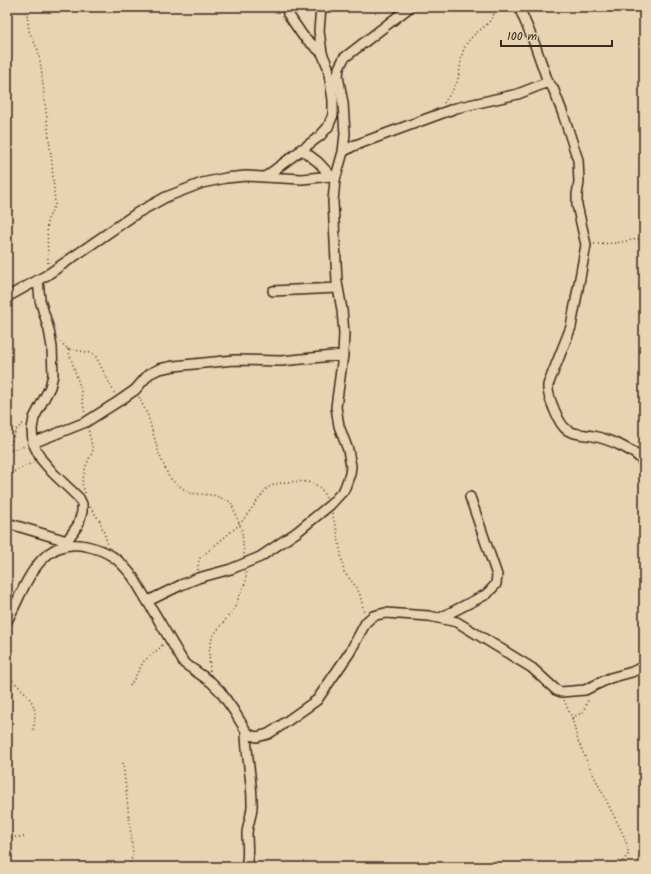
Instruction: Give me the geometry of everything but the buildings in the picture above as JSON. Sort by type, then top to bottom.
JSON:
[{"type":"street","points":[[286,7],[288,14],[303,36],[322,53]]},
{"type":"street","points":[[266,177],[320,136],[328,126],[333,115],[333,100],[328,67],[322,53],[319,31],[322,7]]},
{"type":"street","points":[[148,601],[198,578],[231,570],[260,557],[297,532],[330,505],[344,490],[350,474],[351,466],[348,450],[338,426],[336,407],[343,355],[344,333],[338,288],[333,201],[333,178],[343,152],[345,134],[338,76],[339,68],[344,58],[410,7]]},
{"type":"street","points":[[519,7],[535,45],[548,82],[563,114],[578,160],[579,182],[577,205],[586,245],[571,327],[548,385],[548,394],[560,421],[567,430],[579,434],[599,437],[632,451],[640,456],[644,463]]},
{"type":"street","points":[[343,152],[353,146],[438,114],[456,108],[518,94],[548,82]]},
{"type":"street","points":[[301,149],[318,162],[333,178]]},
{"type":"street","points":[[7,297],[47,275],[137,213],[166,197],[202,183],[246,176],[302,179],[333,178]]},
{"type":"street","points":[[7,621],[30,576],[47,554],[66,543],[78,525],[82,512],[80,498],[53,473],[41,459],[33,443],[32,429],[34,418],[50,387],[53,375],[51,341],[40,300],[38,280]]},
{"type":"street","points":[[273,291],[338,288]]},
{"type":"street","points":[[33,443],[86,422],[135,390],[149,374],[159,369],[234,360],[281,361],[343,355]]},
{"type":"street","points":[[440,618],[487,594],[496,584],[497,575],[470,497]]},
{"type":"street","points":[[7,523],[66,543],[95,548],[111,554],[123,564],[148,601],[184,663],[208,680],[220,691],[250,736],[259,737]]},
{"type":"street","points":[[246,748],[248,744],[276,729],[317,700],[350,652],[366,622],[373,616],[385,613],[440,618],[457,622],[532,668],[556,690],[561,692],[585,690],[610,678],[632,672],[644,666]]},
{"type":"street","points":[[246,731],[246,748],[252,803],[252,813],[248,832],[248,856],[246,867]]},
{"type":"path","points":[[26,7],[29,31],[38,50],[41,67],[52,164],[55,204],[47,222],[49,257],[47,275]]},
{"type":"path","points":[[438,114],[457,81],[463,52],[467,43],[491,21],[496,7]]},
{"type":"path","points":[[586,245],[615,243],[644,238]]},
{"type":"path","points":[[59,341],[68,349],[80,387],[93,450],[86,466],[82,483],[86,497]]},
{"type":"path","points":[[68,349],[92,353],[96,357],[119,401]]},
{"type":"path","points":[[135,390],[148,416],[159,454],[169,477],[190,492],[213,495],[231,502],[240,524],[246,581],[234,609],[212,637],[209,653],[210,672],[208,680]]},
{"type":"path","points":[[7,451],[16,430],[26,421],[34,418]]},
{"type":"path","points":[[7,451],[33,443]]},
{"type":"path","points":[[7,475],[41,459]]},
{"type":"path","points":[[198,578],[198,564],[200,558],[240,524],[267,488],[272,485],[288,482],[310,482],[319,487],[330,505],[337,531],[344,572],[357,588],[366,622]]},
{"type":"path","points":[[88,504],[100,521],[111,554]]},
{"type":"path","points":[[130,686],[144,661],[161,647],[166,633]]},
{"type":"path","points":[[7,675],[32,702],[35,713],[33,731]]},
{"type":"path","points":[[572,718],[582,712],[594,686]]},
{"type":"path","points":[[561,692],[572,718],[578,741],[628,847],[628,855],[618,867]]},
{"type":"path","points":[[123,763],[132,854],[129,867]]},
{"type":"path","points":[[7,837],[25,837]]}]
